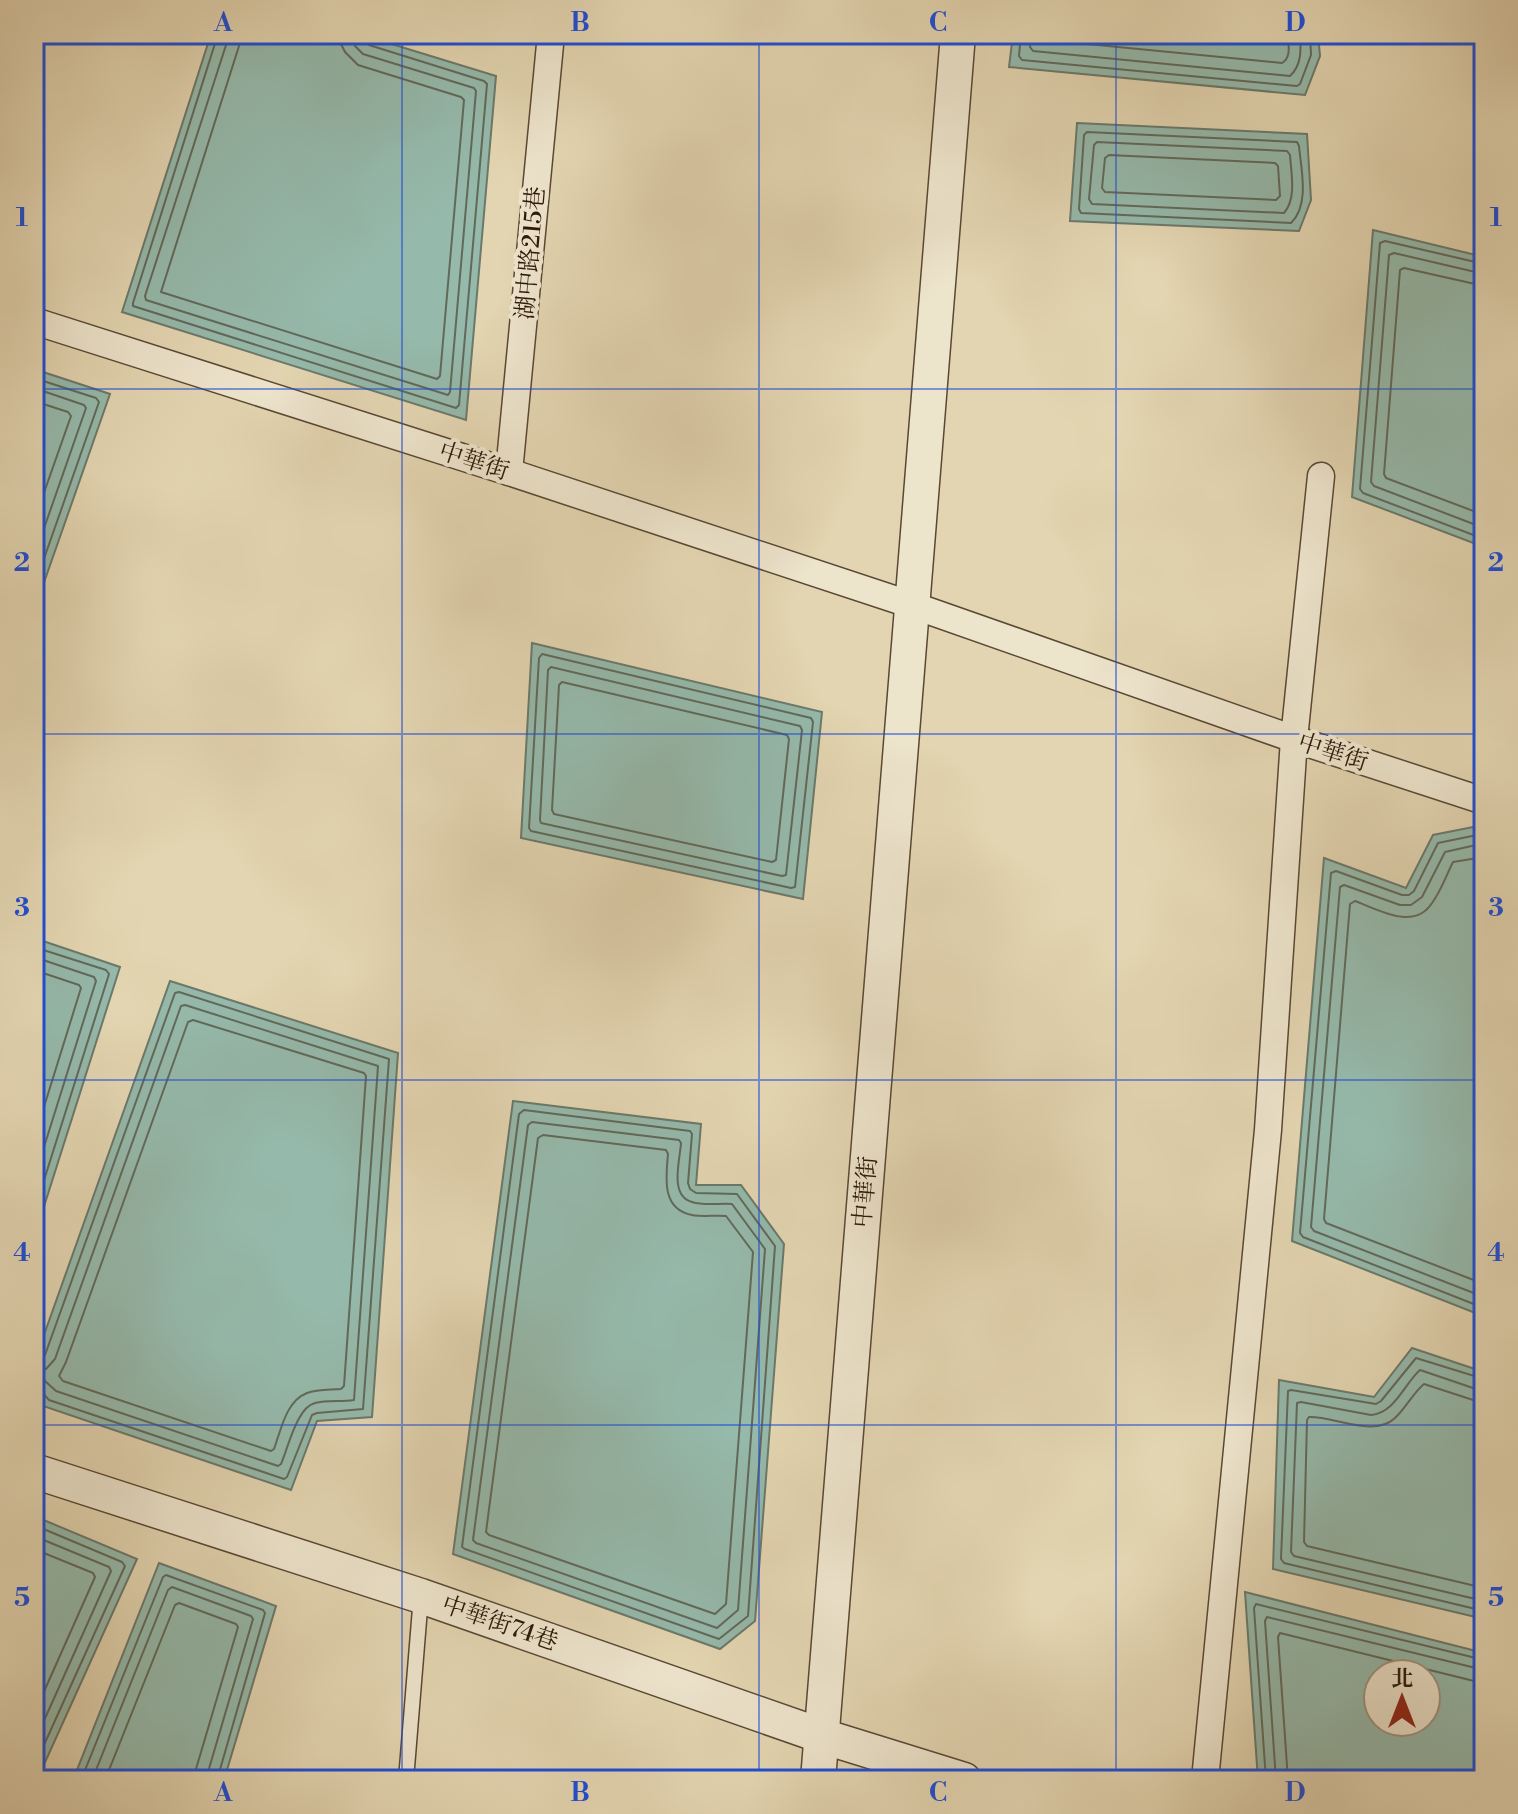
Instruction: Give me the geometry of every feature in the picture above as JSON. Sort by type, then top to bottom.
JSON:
[{"type":"street","name":"湖中路215巷","points":[[509,472],[551,34]]},
{"type":"street","name":"中華街","points":[[818,1780],[958,34]]},
{"type":"street","name":"中華街","points":[[34,321],[509,472],[912,605],[1294,739],[1484,801]]},
{"type":"street","points":[[1205,1780],[1268,1130],[1294,739],[1321,476]]},
{"type":"street","name":"中華街74巷","points":[[34,1471],[421,1596],[822,1736],[964,1780]]},
{"type":"lane","points":[[406,1780],[421,1596]]},
{"type":"water","points":[[211,34],[359,34],[496,76],[466,420],[122,312]]},
{"type":"water","points":[[1013,34],[1318,34],[1320,56],[1305,95],[1009,67]]},
{"type":"water","points":[[1077,123],[1307,134],[1311,200],[1299,231],[1070,221]]},
{"type":"water","points":[[1373,230],[1484,257],[1484,547],[1352,497]]},
{"type":"water","points":[[37,370],[110,394],[34,611],[34,380]]},
{"type":"water","points":[[532,643],[822,712],[803,899],[521,838]]},
{"type":"water","points":[[1478,826],[1484,828],[1483,1316],[1292,1241],[1324,858],[1406,888],[1433,835]]},
{"type":"water","points":[[34,938],[120,967],[34,1238]]},
{"type":"water","points":[[170,981],[398,1053],[372,1417],[317,1421],[291,1490],[43,1406],[34,1392],[34,1363]]},
{"type":"water","points":[[513,1101],[701,1124],[696,1185],[741,1185],[784,1244],[755,1621],[720,1649],[453,1554]]},
{"type":"water","points":[[1412,1348],[1484,1372],[1484,1619],[1273,1569],[1279,1380],[1374,1397]]},
{"type":"water","points":[[34,1516],[137,1559],[37,1780],[34,1780]]},
{"type":"water","points":[[159,1563],[276,1606],[224,1780],[73,1780]]},
{"type":"water","points":[[1245,1592],[1484,1653],[1484,1780],[1258,1780]]}]
